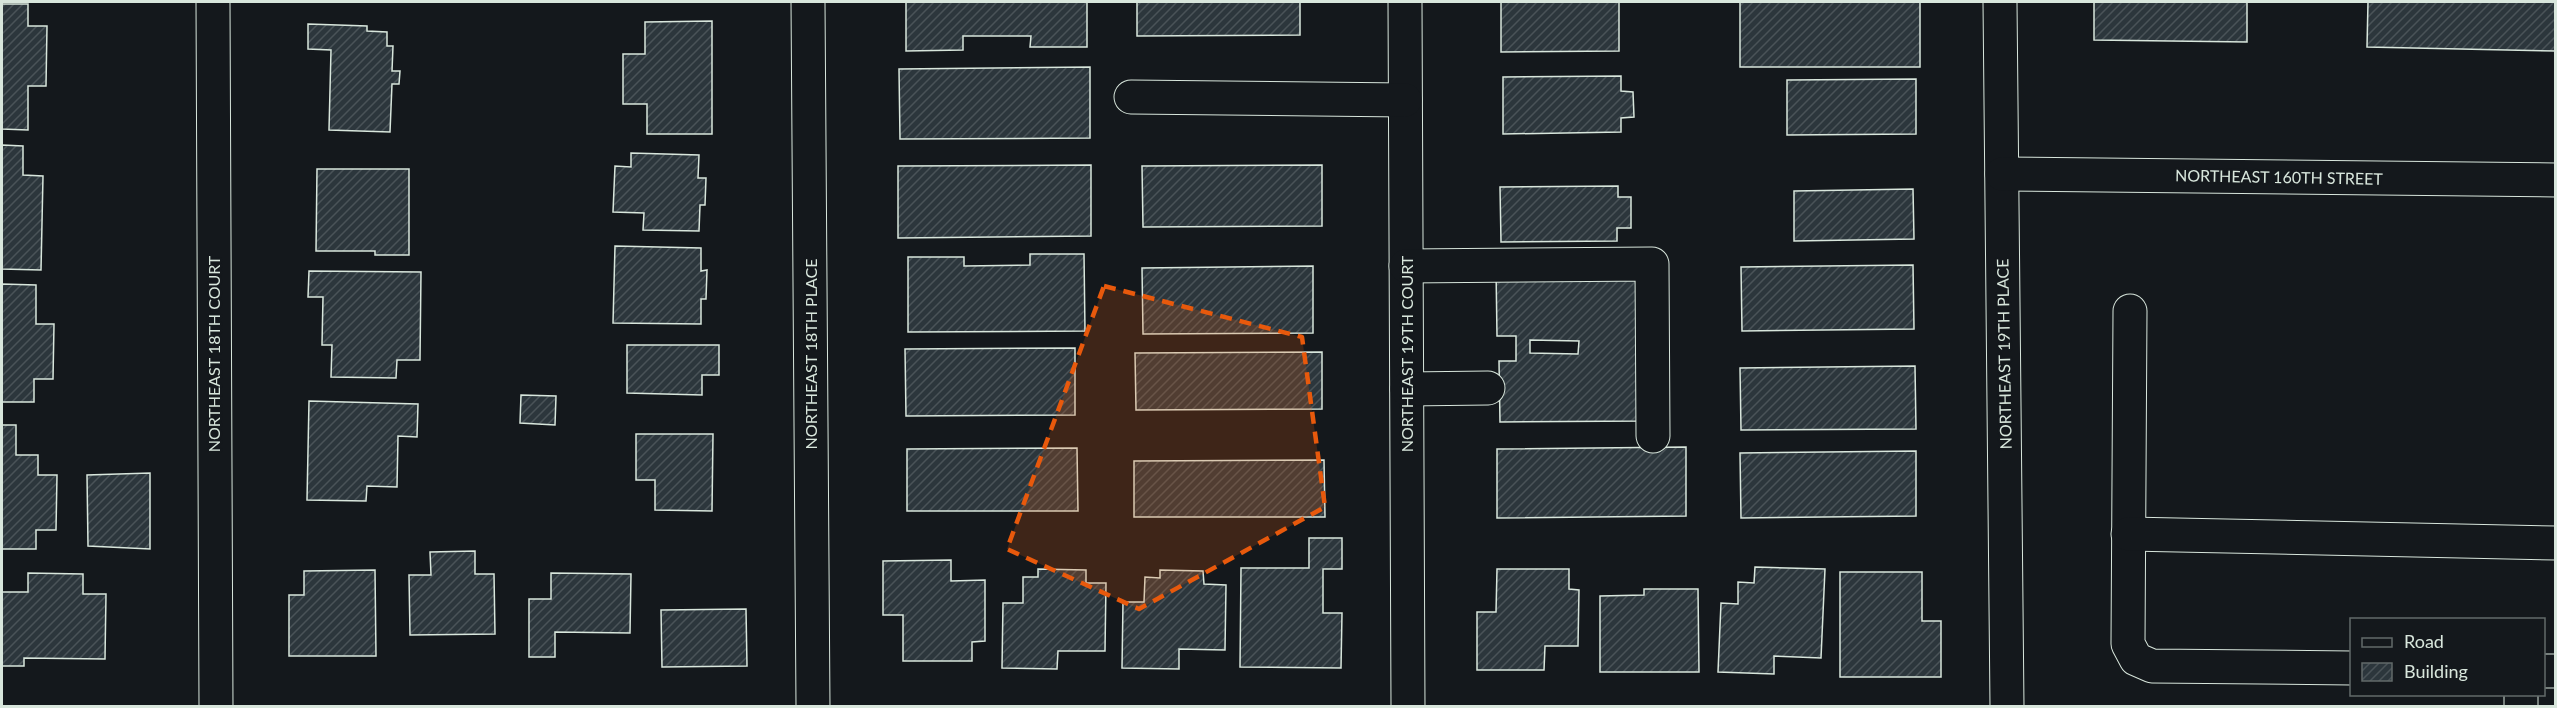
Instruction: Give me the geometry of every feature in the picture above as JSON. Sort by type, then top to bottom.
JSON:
[{"type":"street","name":"NORTHEAST 18TH COURT","points":[[213,2],[216,706]]},
{"type":"street","name":"NORTHEAST 18TH PLACE","points":[[808,2],[813,706]]},
{"type":"street","name":"NORTHEAST 19TH COURT","points":[[1405,2],[1408,706]]},
{"type":"street","name":"NORTHEAST 19TH PLACE","points":[[2000,2],[2007,706]]},
{"type":"street","points":[[1131,97],[1405,100]]},
{"type":"street","name":"NORTHEAST 160TH STREET","points":[[2002,174],[2556,180]]},
{"type":"street","points":[[1406,266],[1652,264],[1653,436]]},
{"type":"street","points":[[2130,310],[2128,644],[2136,659],[2152,666],[2350,668]]},
{"type":"street","points":[[1407,389],[1488,388]]},
{"type":"street","points":[[2128,534],[2556,543]]},
{"type":"highlighted area","points":[[1104,286],[1302,337],[1325,507],[1139,609],[1007,549]]},
{"type":"building","points":[[906,2],[1087,2],[1087,47],[1030,47],[1031,36],[963,36],[963,50],[906,51]]},
{"type":"building","points":[[1137,2],[1300,2],[1300,35],[1137,36]]},
{"type":"building","points":[[1501,2],[1619,2],[1619,51],[1501,52]]},
{"type":"building","points":[[1740,2],[1920,2],[1920,67],[1740,67]]},
{"type":"building","points":[[2094,2],[2247,2],[2247,42],[2094,40]]},
{"type":"building","points":[[2368,2],[2556,2],[2556,51],[2367,47]]},
{"type":"building","points":[[2,4],[28,4],[28,26],[47,26],[46,86],[28,86],[28,130],[2,129]]},
{"type":"building","points":[[712,21],[712,134],[647,134],[647,104],[623,104],[623,54],[645,54],[645,22]]},
{"type":"building","points":[[308,24],[367,26],[367,31],[387,32],[387,46],[393,46],[392,71],[400,71],[399,84],[392,84],[390,132],[329,130],[331,50],[308,49]]},
{"type":"building","points":[[1090,67],[1090,138],[900,139],[899,69]]},
{"type":"building","points":[[1621,76],[1621,91],[1633,92],[1634,117],[1621,118],[1621,132],[1503,134],[1503,77]]},
{"type":"building","points":[[1916,79],[1916,134],[1787,135],[1787,80]]},
{"type":"building","points":[[2,145],[23,146],[23,175],[43,176],[41,270],[2,269]]},
{"type":"building","points":[[631,153],[699,155],[698,178],[706,178],[705,205],[700,205],[699,231],[643,230],[644,213],[613,212],[615,166],[631,167]]},
{"type":"building","points":[[1091,165],[1091,236],[898,238],[898,166]]},
{"type":"building","points":[[1322,165],[1322,226],[1143,227],[1142,166]]},
{"type":"building","points":[[317,169],[409,169],[409,255],[375,255],[375,251],[316,251]]},
{"type":"building","points":[[1618,186],[1618,197],[1631,197],[1631,228],[1617,228],[1617,241],[1501,242],[1500,187]]},
{"type":"building","points":[[1913,189],[1914,239],[1794,241],[1794,191]]},
{"type":"building","points":[[615,246],[701,248],[701,271],[707,270],[706,299],[701,299],[701,324],[613,323]]},
{"type":"building","points":[[1030,254],[1084,254],[1085,331],[908,332],[908,257],[964,257],[964,266],[1030,265]]},
{"type":"building","points":[[1913,265],[1914,329],[1742,331],[1741,267]]},
{"type":"building","points":[[1313,266],[1313,333],[1143,334],[1142,268]]},
{"type":"building","points":[[1643,268],[1644,421],[1500,422],[1499,361],[1516,361],[1516,336],[1497,336],[1496,269]],"holes":[[[1530,340],[1579,341],[1578,354],[1530,353]]]},
{"type":"building","points":[[309,271],[421,272],[420,360],[397,360],[396,378],[331,377],[332,345],[322,345],[323,297],[308,297]]},
{"type":"building","points":[[2,284],[36,285],[36,324],[54,324],[53,379],[34,379],[34,402],[2,402]]},
{"type":"building","points":[[627,345],[719,345],[719,375],[702,375],[702,395],[627,393]]},
{"type":"building","points":[[1075,348],[1075,415],[906,416],[905,349]]},
{"type":"building","points":[[1322,352],[1322,409],[1136,410],[1135,353]]},
{"type":"building","points":[[1915,366],[1916,429],[1741,430],[1740,368]]},
{"type":"building","points":[[521,395],[556,396],[555,425],[520,423]]},
{"type":"building","points":[[309,401],[418,404],[417,437],[398,436],[397,487],[367,486],[366,501],[307,500]]},
{"type":"building","points":[[2,425],[16,425],[16,455],[38,455],[38,475],[57,475],[56,530],[36,530],[36,549],[2,549]]},
{"type":"building","points":[[636,434],[713,434],[712,511],[655,510],[655,480],[636,480]]},
{"type":"building","points":[[1686,447],[1686,516],[1497,518],[1497,449]]},
{"type":"building","points":[[1077,448],[1078,511],[907,511],[907,449]]},
{"type":"building","points":[[1916,451],[1916,516],[1741,518],[1740,453]]},
{"type":"building","points":[[1324,460],[1325,517],[1134,517],[1134,461]]},
{"type":"building","points":[[150,473],[150,549],[88,546],[87,475]]},
{"type":"building","points":[[1309,538],[1342,538],[1342,569],[1323,569],[1323,613],[1342,613],[1341,668],[1240,667],[1241,568],[1309,568]]},
{"type":"building","points":[[475,551],[475,574],[494,574],[495,634],[410,635],[409,575],[431,575],[430,552]]},
{"type":"building","points":[[951,560],[951,581],[985,580],[985,641],[972,642],[972,661],[903,661],[903,615],[883,615],[883,561]]},
{"type":"building","points":[[1755,567],[1825,569],[1821,658],[1774,656],[1774,674],[1718,672],[1721,603],[1738,604],[1738,582],[1754,583]]},
{"type":"building","points":[[1038,569],[1086,570],[1086,583],[1106,583],[1105,651],[1058,651],[1057,669],[1002,668],[1003,603],[1023,603],[1023,577],[1038,577]]},
{"type":"building","points":[[1497,569],[1569,569],[1569,589],[1579,590],[1578,646],[1545,646],[1544,670],[1477,670],[1477,612],[1496,612]]},
{"type":"building","points":[[375,570],[376,656],[289,656],[289,595],[304,595],[304,571]]},
{"type":"building","points":[[1160,570],[1203,571],[1204,584],[1226,585],[1225,650],[1179,649],[1179,669],[1122,668],[1123,602],[1144,602],[1145,577],[1160,578]]},
{"type":"building","points":[[1840,572],[1922,572],[1922,621],[1941,621],[1941,677],[1840,677]]},
{"type":"building","points":[[28,573],[83,574],[83,594],[106,594],[105,659],[24,658],[24,666],[2,666],[2,592],[28,592]]},
{"type":"building","points":[[551,573],[631,574],[630,633],[555,632],[555,657],[529,657],[529,599],[551,599]]},
{"type":"building","points":[[1644,589],[1698,589],[1699,672],[1600,672],[1600,596],[1644,595]]},
{"type":"building","points":[[746,609],[747,666],[662,667],[661,610]]}]
